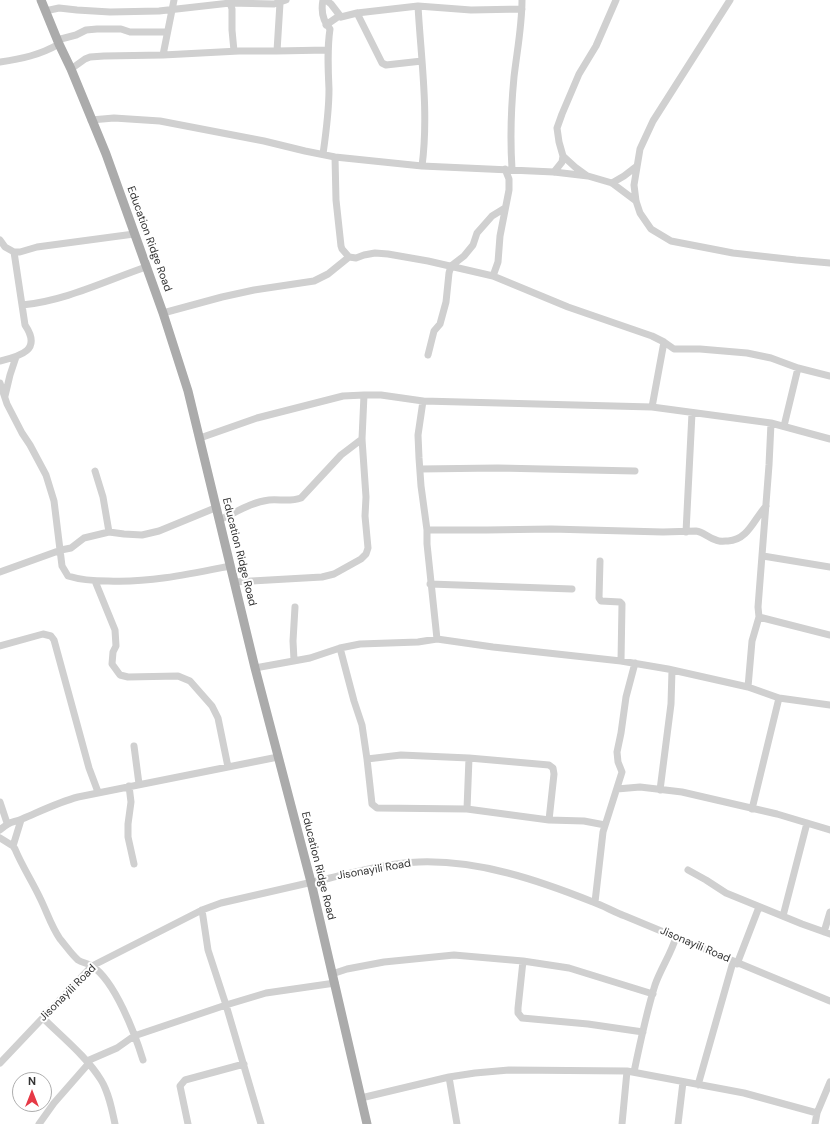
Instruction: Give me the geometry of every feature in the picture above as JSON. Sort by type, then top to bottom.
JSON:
[{"type":"main road","name":"Education Ridge Road","points":[[41,0],[106,154],[163,313],[188,391],[215,508],[335,983],[367,1124]]},
{"type":"street","points":[[163,55],[174,0]]},
{"type":"street","points":[[323,0],[322,13],[326,25],[330,29],[327,50],[328,90],[323,154]]},
{"type":"street","points":[[326,0],[332,4],[341,17]]},
{"type":"street","points":[[493,276],[498,262],[505,208],[509,190],[510,120],[522,0]]},
{"type":"street","points":[[554,172],[562,162],[563,156],[557,128],[562,114],[579,74],[596,46],[616,0]]},
{"type":"street","points":[[730,0],[653,121],[640,148],[634,185],[636,201],[640,213],[652,229],[671,241],[733,253],[830,263]]},
{"type":"street","points":[[45,11],[58,8],[110,12],[171,10],[230,2],[274,4],[283,1],[277,51]]},
{"type":"street","points":[[230,2],[232,9],[234,51]]},
{"type":"street","points":[[326,25],[339,16],[341,17],[357,13],[418,6],[471,10],[522,9]]},
{"type":"street","points":[[418,6],[425,104],[422,166]]},
{"type":"street","points":[[357,13],[382,63],[386,65],[422,61]]},
{"type":"street","points":[[0,62],[34,55],[48,50],[58,42],[86,30],[121,29],[130,32],[167,32]]},
{"type":"street","points":[[71,69],[90,57],[234,51],[327,50]]},
{"type":"street","points":[[91,120],[114,118],[160,121],[264,141],[305,151],[422,166],[509,169],[588,176],[612,183],[636,201]]},
{"type":"street","points":[[335,156],[336,200],[342,249],[342,262]]},
{"type":"street","points":[[563,156],[574,167],[588,176]]},
{"type":"street","points":[[612,183],[637,166]]},
{"type":"street","points":[[428,355],[434,331],[440,324],[446,302],[451,266],[464,256],[473,245],[477,233],[492,216],[505,208]]},
{"type":"street","points":[[0,240],[5,247],[14,252],[134,234]]},
{"type":"street","points":[[342,249],[349,257],[356,258],[364,255],[388,254],[493,276],[568,307],[652,336],[674,349],[700,349],[747,353],[771,358],[798,368],[830,376]]},
{"type":"street","points":[[0,361],[23,354],[31,345],[32,339],[31,333],[25,325],[14,252]]},
{"type":"street","points":[[163,313],[241,293],[314,280],[328,274],[349,257]]},
{"type":"street","points":[[22,305],[40,303],[78,293],[146,267]]},
{"type":"street","points":[[652,407],[664,342]]},
{"type":"street","points":[[5,396],[16,357]]},
{"type":"street","points":[[784,426],[798,368]]},
{"type":"street","points":[[0,383],[7,404],[46,475],[54,501],[62,566],[68,576],[77,579],[95,581],[125,582],[174,578],[230,566]]},
{"type":"street","points":[[200,438],[256,418],[344,396],[364,395],[381,395],[423,401],[652,407],[771,423],[830,438]]},
{"type":"street","points":[[234,582],[322,577],[334,574],[361,559],[366,554],[368,542],[365,516],[366,497],[362,439],[364,395]]},
{"type":"street","points":[[423,401],[418,435],[421,486],[427,530],[430,584],[437,639]]},
{"type":"street","points":[[686,532],[692,413]]},
{"type":"street","points":[[748,687],[752,641],[759,617],[758,607],[763,556],[771,423]]},
{"type":"street","points":[[219,520],[252,504],[268,500],[296,500],[301,498],[341,454],[362,439]]},
{"type":"street","points":[[420,469],[476,468],[635,471]]},
{"type":"street","points":[[95,471],[109,532]]},
{"type":"street","points":[[427,530],[551,528],[701,532],[716,541],[734,541],[740,539],[747,532],[766,506]]},
{"type":"street","points":[[0,572],[61,550],[71,548],[84,538],[109,532],[142,535],[159,531],[215,508]]},
{"type":"street","points":[[763,556],[830,567]]},
{"type":"street","points":[[600,561],[599,598],[601,601],[620,602],[622,604],[621,661]]},
{"type":"street","points":[[95,581],[115,630],[116,646],[113,652],[112,664],[120,675],[128,677],[178,676],[190,681],[212,706],[218,718],[228,767]]},
{"type":"street","points":[[430,584],[572,589]]},
{"type":"street","points":[[294,660],[293,641],[295,607]]},
{"type":"street","points":[[759,617],[830,635]]},
{"type":"street","points":[[0,646],[43,634],[51,636],[54,640],[89,768],[98,792]]},
{"type":"street","points":[[255,668],[310,658],[340,648],[360,644],[418,642],[437,639],[493,647],[635,663],[748,687],[779,698],[830,705]]},
{"type":"street","points":[[340,648],[362,725],[372,804],[377,808],[467,809],[549,820],[584,821],[605,825]]},
{"type":"street","points":[[595,902],[603,832],[622,772],[616,752],[621,733],[626,697],[635,663]]},
{"type":"street","points":[[660,790],[670,704],[672,670]]},
{"type":"street","points":[[752,809],[779,698]]},
{"type":"street","points":[[134,746],[139,784]]},
{"type":"street","points":[[367,759],[401,755],[469,758],[549,765],[553,768],[554,774],[549,820]]},
{"type":"street","points":[[0,830],[7,823],[21,820],[59,802],[98,792],[278,757]]},
{"type":"street","points":[[467,809],[469,758]]},
{"type":"street","points":[[129,786],[131,802],[128,837],[134,864]]},
{"type":"street","points":[[617,789],[640,787],[682,792],[777,814],[830,830]]},
{"type":"street","points":[[0,802],[7,823]]},
{"type":"street","points":[[13,846],[21,820]]},
{"type":"street","points":[[783,916],[807,823]]},
{"type":"street","points":[[0,838],[13,846],[27,876],[40,898],[51,924],[60,938],[79,961],[92,966],[108,982],[117,997],[143,1060]]},
{"type":"street","name":"Jisonayili Road","points":[[0,1063],[92,966],[202,910],[221,903],[372,868],[418,862],[460,864],[502,871],[555,887],[595,902],[610,911],[830,1001]]},
{"type":"street","points":[[688,870],[726,893],[827,933],[830,912]]},
{"type":"street","points":[[698,1085],[735,963],[759,907]]},
{"type":"street","points":[[202,910],[208,950],[244,1064],[261,1124]]},
{"type":"street","points":[[622,1124],[631,1072],[653,994],[676,937]]},
{"type":"street","points":[[332,974],[347,969],[384,962],[454,955],[523,961],[569,968],[653,994]]},
{"type":"street","points":[[523,961],[518,1008],[518,1013],[522,1018],[588,1024],[643,1032]]},
{"type":"street","points":[[39,1124],[54,1103],[88,1062],[117,1048],[134,1036],[266,993],[335,983]]},
{"type":"street","points":[[42,1018],[88,1062],[102,1081],[115,1124]]},
{"type":"street","points":[[188,1124],[180,1086],[185,1080],[244,1064]]},
{"type":"street","points":[[361,1098],[449,1077],[475,1073],[509,1070],[631,1072],[744,1093],[817,1113]]},
{"type":"street","points":[[449,1077],[457,1124]]},
{"type":"street","points":[[678,1124],[683,1082]]},
{"type":"street","points":[[814,1124],[830,1082]]}]
